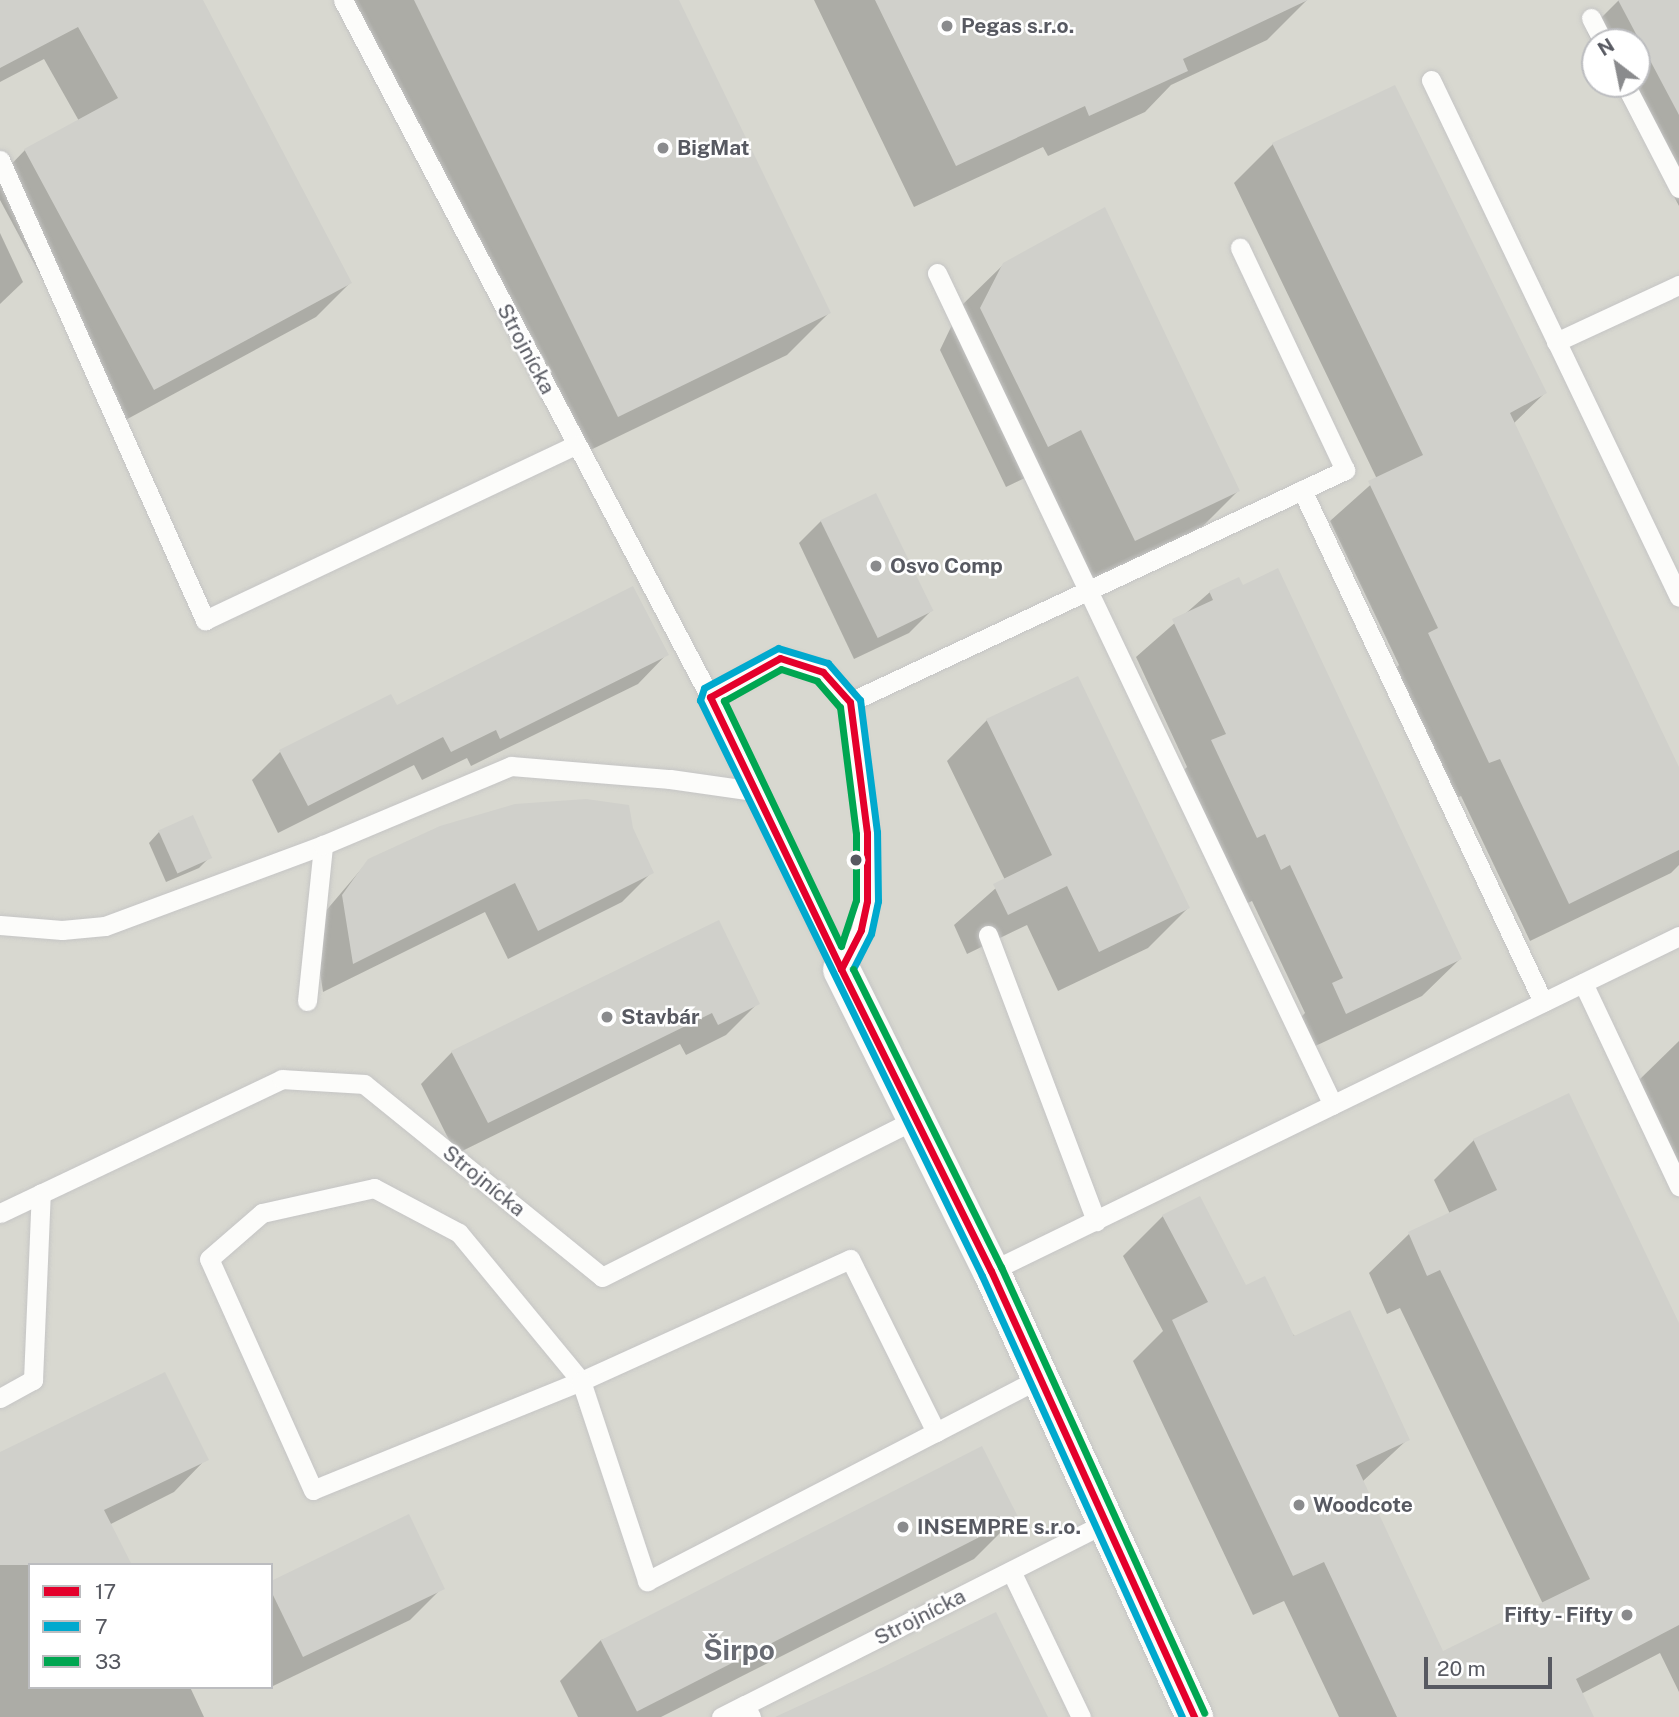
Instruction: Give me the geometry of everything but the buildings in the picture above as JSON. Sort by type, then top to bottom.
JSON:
[{"type":"street","name":"Strojnícka","points":[[841,969],[991,1271],[1195,1717]]},
{"type":"lane","name":"Strojnícka","points":[[343,0],[710,697],[841,969]]},
{"type":"lane","points":[[1591,18],[1596,28]]},
{"type":"lane","points":[[1431,80],[1679,597]]},
{"type":"lane","points":[[1632,98],[1679,188]]},
{"type":"lane","points":[[0,160],[205,620],[576,445]]},
{"type":"lane","points":[[849,702],[1345,470],[1240,248]]},
{"type":"lane","points":[[937,273],[1333,1105]]},
{"type":"lane","points":[[1556,342],[1679,285]]},
{"type":"lane","points":[[1302,490],[1543,1002]]},
{"type":"lane","points":[[710,697],[780,658],[823,672],[849,702],[866,833],[867,901],[861,930],[841,969]]},
{"type":"lane","points":[[0,925],[62,930],[105,926],[323,845],[511,766],[670,779],[754,791]]},
{"type":"lane","points":[[306,1001],[323,845]]},
{"type":"lane","points":[[988,935],[1096,1222]]},
{"type":"lane","points":[[991,1271],[1679,936]]},
{"type":"lane","points":[[1583,983],[1679,1186]]},
{"type":"lane","name":"Strojnícka","points":[[0,1213],[282,1079],[364,1084],[602,1277],[916,1119]]},
{"type":"lane","points":[[936,1432],[850,1259],[582,1381],[313,1490],[209,1259],[262,1213],[374,1188],[459,1233],[582,1381],[647,1581],[936,1432],[1040,1378]]},
{"type":"lane","points":[[0,1398],[33,1380],[41,1193]]},
{"type":"lane","name":"Strojnícka","points":[[721,1717],[748,1711],[1010,1571],[1106,1523]]},
{"type":"lane","points":[[1010,1571],[1081,1717]]},
{"type":"shaded area","points":[[0,0],[1679,0],[1679,1717],[0,1717]]},
{"type":"transit line","name":"7","points":[[853,969],[871,934],[878,901],[877,832],[860,700],[828,663],[778,648],[704,688],[700,700],[982,1276],[1182,1717]]},
{"type":"transit line","name":"17","points":[[780,658],[823,672],[850,702],[867,833],[867,901],[861,930],[841,969],[710,697],[780,658]]},
{"type":"transit line","name":"33","points":[[781,669],[817,681],[840,707],[856,834],[856,900],[841,946],[724,701],[781,669]]},
{"type":"transit line","name":"17","points":[[841,969],[991,1271],[1194,1717]]},
{"type":"transit line","name":"33","points":[[853,969],[1001,1267],[1204,1713]]},
{"type":"place","name":"Pegas s.r.o.","points":[[947,26]]},
{"type":"place","name":"BigMat","points":[[663,148]]},
{"type":"place","name":"Osvo Comp","points":[[876,566]]},
{"type":"place","name":"Stavbár","points":[[607,1017]]},
{"type":"place","name":"Woodcote","points":[[1299,1505]]},
{"type":"place","name":"INSEMPRE s.r.o.","points":[[903,1527]]},
{"type":"place","name":"Fifty - Fifty","points":[[1627,1615]]},
{"type":"district","name":"Širpo","points":[[739,1650]]}]
